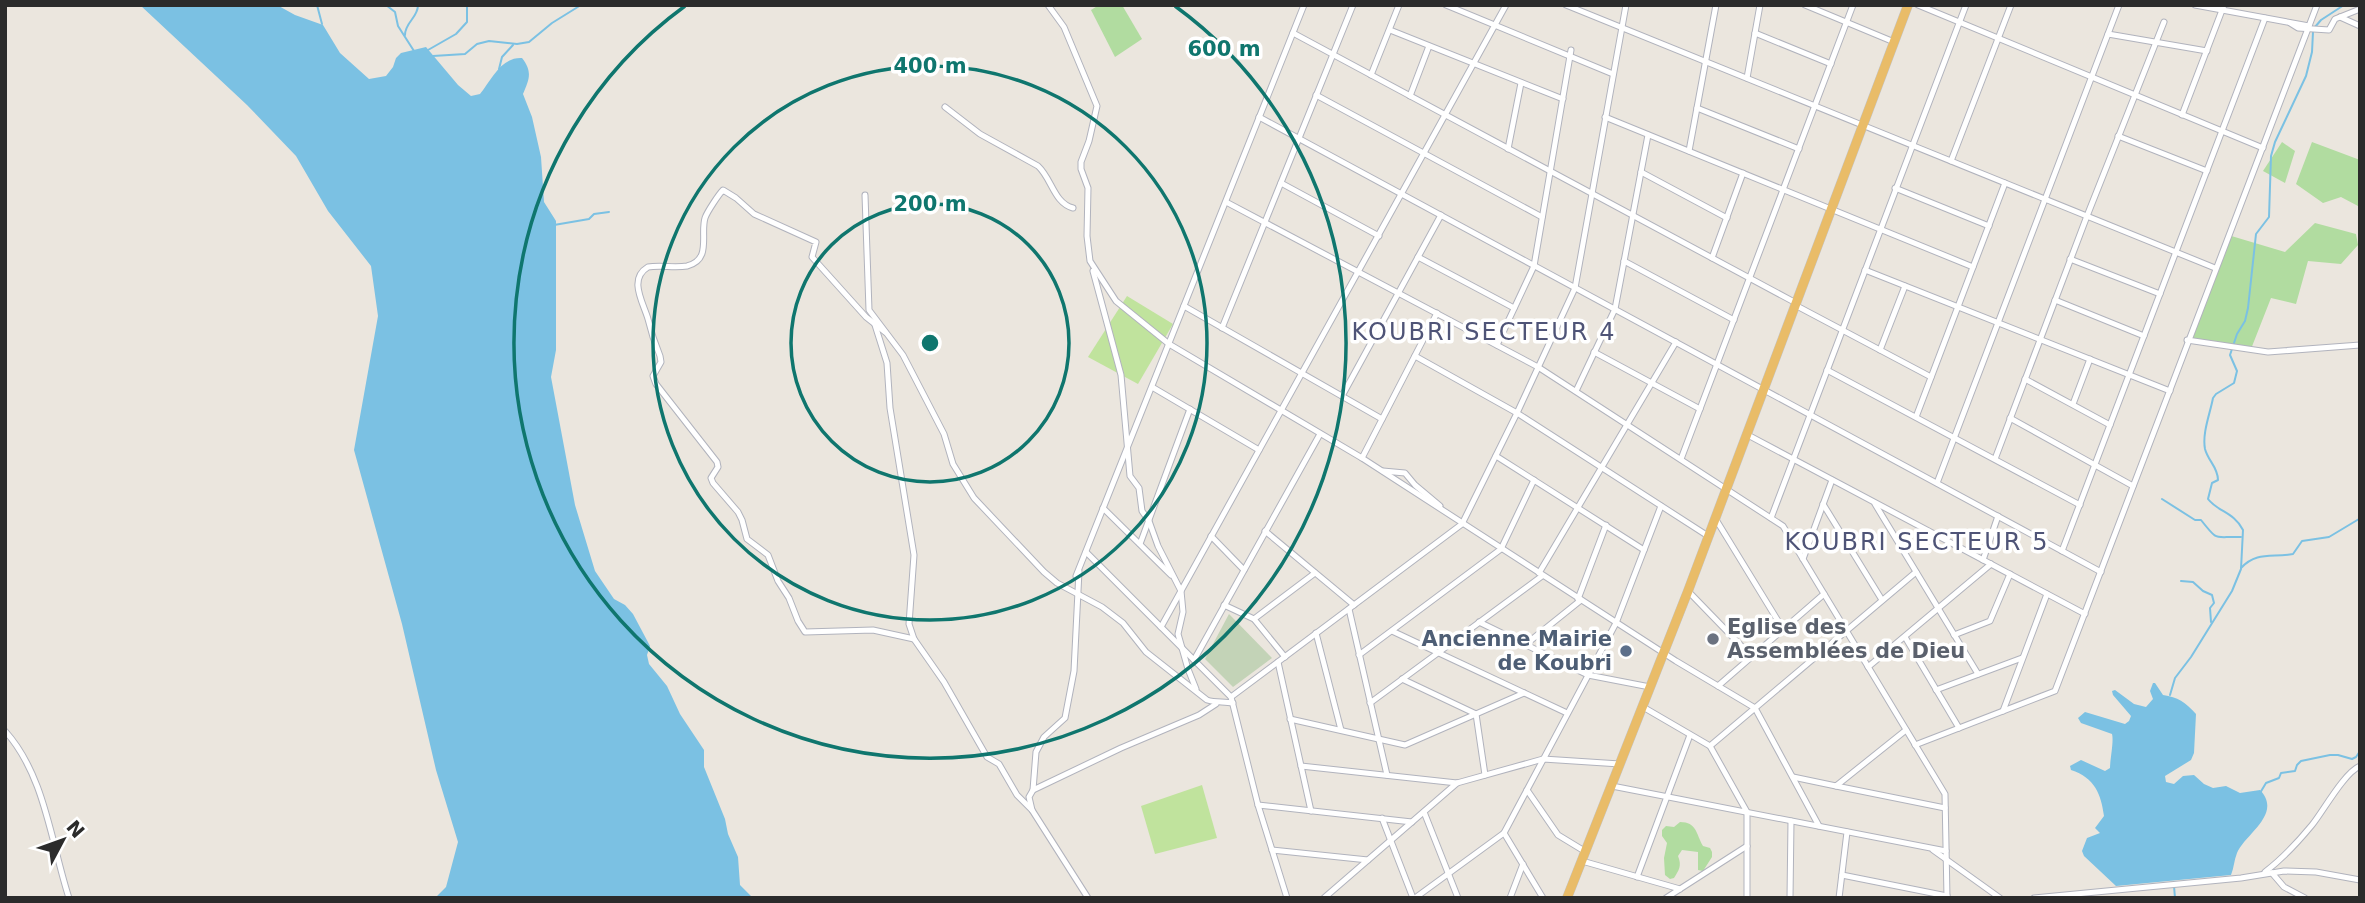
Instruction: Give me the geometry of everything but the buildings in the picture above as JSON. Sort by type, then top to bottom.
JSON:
[{"type":"highway","points":[[1567,898],[1688,591],[1908,5]]},
{"type":"street","points":[[1048,5],[1064,27],[1097,106],[1081,162],[1088,188],[1087,236],[1090,261],[1121,375],[1130,476],[1139,488],[1142,511],[1149,521],[1158,546],[1182,589],[1183,612],[1178,634],[1198,692]]},
{"type":"street","points":[[1032,810],[1029,797],[1033,790],[1036,752],[1044,737],[1065,718],[1074,671],[1079,594],[1077,573],[1304,5]]},
{"type":"street","points":[[1222,328],[1353,5]]},
{"type":"street","points":[[1371,75],[1399,5]]},
{"type":"street","points":[[1446,5],[1571,53],[1613,74]]},
{"type":"street","points":[[1161,627],[1506,5]]},
{"type":"street","points":[[1566,5],[1580,8],[1622,28],[2215,268]]},
{"type":"street","points":[[1033,790],[1199,715],[1217,703],[1232,700],[1316,633],[1462,524],[1575,288],[1626,5]]},
{"type":"street","points":[[1689,151],[1716,5]]},
{"type":"street","points":[[1747,78],[1760,5]]},
{"type":"street","points":[[1681,459],[1853,5]]},
{"type":"street","points":[[1918,5],[2263,148]]},
{"type":"street","points":[[1771,518],[1966,5]]},
{"type":"street","points":[[1951,161],[2011,5]]},
{"type":"street","points":[[1937,484],[2119,5]]},
{"type":"street","points":[[2194,5],[2223,8],[2329,30],[2332,22],[2340,16],[2360,9]]},
{"type":"street","points":[[1915,745],[2055,691],[2317,5]]},
{"type":"street","points":[[1806,6],[1894,42]]},
{"type":"street","points":[[2182,115],[2223,8]]},
{"type":"street","points":[[2340,16],[2360,26]]},
{"type":"street","points":[[2062,551],[2265,18]]},
{"type":"street","points":[[1995,459],[2070,258],[2164,22]]},
{"type":"street","points":[[1390,30],[1563,99]]},
{"type":"street","points":[[1293,33],[1931,377]]},
{"type":"street","points":[[1755,33],[1831,64]]},
{"type":"street","points":[[2108,34],[2207,51]]},
{"type":"street","points":[[1410,96],[1429,46]]},
{"type":"street","points":[[1497,345],[1534,265],[1571,53]]},
{"type":"street","points":[[1508,149],[1521,83]]},
{"type":"street","points":[[1316,96],[1542,217]]},
{"type":"street","points":[[945,107],[980,134],[1038,166],[1062,202],[1073,208]]},
{"type":"street","points":[[1697,108],[1799,149]]},
{"type":"street","points":[[1259,117],[2101,572]]},
{"type":"street","points":[[1605,117],[1973,267]]},
{"type":"street","points":[[1576,391],[1615,309],[1648,135]]},
{"type":"street","points":[[2118,136],[2207,171]]},
{"type":"street","points":[[1641,172],[1727,218]]},
{"type":"street","points":[[1712,258],[1743,173]]},
{"type":"street","points":[[1281,183],[1378,236]]},
{"type":"street","points":[[1916,417],[2005,183]]},
{"type":"street","points":[[1895,188],[1989,226]]},
{"type":"street","points":[[885,332],[866,317],[812,257],[816,242],[754,214],[723,190],[704,219],[705,243],[698,261],[688,266],[648,267],[639,276],[639,299],[661,362],[653,376],[656,384],[717,462],[718,467],[711,478],[713,483],[738,512],[747,539],[768,555],[798,621],[806,632],[873,630],[914,639]]},
{"type":"street","points":[[865,195],[869,310],[887,363],[890,408],[914,555],[909,624],[914,639],[944,682],[987,757],[999,764],[1017,795],[1032,810],[1088,898]]},
{"type":"street","points":[[1226,202],[1538,367],[1783,526],[1945,794],[1947,897],[1842,874]]},
{"type":"street","points":[[1342,396],[1441,215]]},
{"type":"street","points":[[1418,257],[1514,309]]},
{"type":"street","points":[[2070,258],[2160,294]]},
{"type":"street","points":[[1090,261],[1116,301],[1169,344],[1362,458],[1663,653],[1755,708],[1819,826]]},
{"type":"street","points":[[1624,261],[1734,320]]},
{"type":"street","points":[[1865,270],[2170,391]]},
{"type":"street","points":[[1880,350],[1905,286]]},
{"type":"street","points":[[2054,300],[2144,336]]},
{"type":"street","points":[[1184,306],[1382,419]]},
{"type":"street","points":[[869,310],[903,355],[944,434],[953,464],[974,498],[1057,583],[1102,607],[1123,624],[1146,652],[1207,700],[1217,703]]},
{"type":"street","points":[[1362,458],[1437,313]]},
{"type":"street","points":[[2187,341],[2268,352],[2360,345]]},
{"type":"street","points":[[1370,703],[1541,574],[1676,342]]},
{"type":"street","points":[[1594,352],[1700,409]]},
{"type":"street","points":[[1415,356],[1517,413],[1708,536]]},
{"type":"street","points":[[2073,404],[2090,359]]},
{"type":"street","points":[[1827,370],[2080,505]]},
{"type":"street","points":[[2025,379],[2110,425]]},
{"type":"street","points":[[1152,387],[1259,450]]},
{"type":"street","points":[[1140,544],[1190,409]]},
{"type":"street","points":[[2010,418],[2133,486]]},
{"type":"street","points":[[1194,660],[1320,434]]},
{"type":"street","points":[[1746,434],[2085,614]]},
{"type":"street","points":[[1496,456],[1644,550]]},
{"type":"street","points":[[1381,471],[1405,473],[1447,514]]},
{"type":"street","points":[[1359,655],[1500,549],[1534,480]]},
{"type":"street","points":[[1803,559],[1832,480]]},
{"type":"street","points":[[1873,502],[1978,674]]},
{"type":"street","points":[[1823,505],[1882,600]]},
{"type":"street","points":[[1382,818],[1414,898],[1504,833],[1616,622],[1661,506]]},
{"type":"street","points":[[1103,509],[1176,580]]},
{"type":"street","points":[[1983,560],[1998,516]]},
{"type":"street","points":[[1715,518],[1783,629]]},
{"type":"street","points":[[1525,645],[1580,600],[1606,525]]},
{"type":"street","points":[[1265,531],[1351,607],[1359,655],[1387,775]]},
{"type":"street","points":[[1212,536],[1244,570]]},
{"type":"street","points":[[1086,552],[1232,700],[1258,805],[1287,898]]},
{"type":"street","points":[[1868,667],[1991,564]]},
{"type":"street","points":[[1710,746],[1916,572]]},
{"type":"street","points":[[1254,619],[1315,573]]},
{"type":"street","points":[[1954,635],[1990,621],[2010,574]]},
{"type":"street","points":[[1688,591],[1751,656]]},
{"type":"street","points":[[1718,686],[1824,594]]},
{"type":"street","points":[[2003,711],[2047,594]]},
{"type":"street","points":[[1224,605],[1254,619],[1285,657]]},
{"type":"street","points":[[1479,622],[1588,676],[1650,687]]},
{"type":"street","points":[[1392,631],[1567,713]]},
{"type":"street","points":[[1316,633],[1341,730]]},
{"type":"street","points":[[1905,636],[1959,728]]},
{"type":"street","points":[[1936,690],[2023,657]]},
{"type":"street","points":[[1278,663],[1311,811]]},
{"type":"street","points":[[1402,679],[1476,714]]},
{"type":"street","points":[[1290,719],[1405,745],[1524,693]]},
{"type":"street","points":[[1643,707],[1710,746],[1747,812],[1746,897]]},
{"type":"street","points":[[1476,714],[1485,775]]},
{"type":"street","points":[[1836,786],[1906,730]]},
{"type":"street","points":[[5,731],[21,751],[35,781],[69,898]]},
{"type":"street","points":[[1637,877],[1690,735]]},
{"type":"street","points":[[1301,766],[1457,783],[1543,759],[1620,764]]},
{"type":"street","points":[[2263,873],[2285,855],[2311,826],[2349,773],[2360,766]]},
{"type":"street","points":[[1792,776],[1945,808]]},
{"type":"street","points":[[1324,898],[1457,783]]},
{"type":"street","points":[[1612,786],[1930,848],[1946,855],[2000,898]]},
{"type":"street","points":[[1527,790],[1558,835],[1584,856],[1637,877],[1680,889]]},
{"type":"street","points":[[1258,805],[1412,822]]},
{"type":"street","points":[[1423,812],[1458,898]]},
{"type":"street","points":[[1790,898],[1791,821]]},
{"type":"street","points":[[1839,898],[1847,832]]},
{"type":"street","points":[[1504,833],[1543,898]]},
{"type":"street","points":[[1666,898],[1747,846]]},
{"type":"street","points":[[1272,850],[1368,860]]},
{"type":"street","points":[[1510,898],[1523,864]]},
{"type":"street","points":[[2034,898],[2241,878],[2263,873],[2316,872],[2360,880]]},
{"type":"street","points":[[2272,873],[2284,887],[2305,898]]},
{"type":"green space","points":[[1099,5],[1122,5],[1142,39],[1115,57],[1091,10]]},
{"type":"green space","points":[[2282,142],[2295,151],[2285,183],[2263,171]]},
{"type":"green space","points":[[2312,142],[2360,160],[2358,206],[2341,197],[2323,203],[2296,184]]},
{"type":"green space","points":[[2315,223],[2356,234],[2358,245],[2341,264],[2308,261],[2296,304],[2271,298],[2251,349],[2187,340],[2228,235],[2285,252]]},
{"type":"green space","points":[[1127,296],[1173,324],[1138,384],[1088,357]]},
{"type":"green space","points":[[1229,614],[1272,658],[1233,687],[1205,659]]},
{"type":"green space","points":[[1202,785],[1217,838],[1155,854],[1141,806]]},
{"type":"green space","points":[[1680,822],[1693,826],[1703,846],[1710,848],[1712,857],[1703,871],[1698,870],[1698,852],[1682,850],[1678,856],[1679,870],[1674,878],[1670,879],[1665,875],[1667,843],[1662,836],[1662,830],[1666,826],[1674,827]]},
{"type":"water","points":[[140,5],[277,5],[323,25],[340,53],[369,79],[386,76],[401,53],[426,47],[458,85],[471,96],[480,94],[508,61],[522,58],[529,76],[523,94],[532,117],[541,157],[544,202],[556,221],[556,350],[551,377],[575,505],[595,571],[614,599],[625,605],[633,614],[650,646],[647,655],[649,664],[667,686],[680,714],[704,750],[704,767],[738,857],[740,885],[753,898],[435,898],[446,887],[458,842],[436,770],[402,624],[354,450],[378,316],[371,266],[328,211],[296,156],[247,105]]},
{"type":"water","points":[[2153,683],[2163,695],[2181,701],[2196,714],[2194,753],[2191,760],[2165,776],[2166,782],[2174,784],[2183,776],[2194,775],[2213,788],[2226,786],[2240,793],[2260,790],[2266,799],[2265,815],[2237,853],[2231,875],[2116,886],[2084,856],[2082,851],[2087,838],[2100,833],[2095,828],[2104,816],[2101,801],[2091,782],[2071,770],[2070,766],[2081,760],[2105,771],[2110,768],[2112,734],[2081,723],[2078,718],[2085,712],[2125,724],[2131,716],[2112,691],[2115,690],[2134,704],[2146,707],[2153,699],[2150,691]]},
{"type":"waterway","points":[[317,5],[322,24]]},
{"type":"waterway","points":[[386,5],[395,12],[398,26],[414,51]]},
{"type":"waterway","points":[[405,35],[418,5]]},
{"type":"waterway","points":[[428,50],[456,34],[467,22],[467,5]]},
{"type":"waterway","points":[[433,56],[465,54],[477,44],[489,41],[517,44],[529,42],[552,23],[581,5]]},
{"type":"waterway","points":[[2315,27],[2344,5]]},
{"type":"waterway","points":[[2170,695],[2175,678],[2232,591],[2241,569],[2243,530],[2235,519],[2208,499],[2212,483],[2218,480],[2205,449],[2205,430],[2213,398],[2234,383],[2237,371],[2230,355],[2248,308],[2256,234],[2269,217],[2271,156],[2306,76],[2312,52],[2313,32]]},
{"type":"waterway","points":[[499,69],[502,57],[513,45]]},
{"type":"waterway","points":[[554,225],[589,219],[594,214],[609,212]]},
{"type":"waterway","points":[[2162,499],[2195,520],[2201,520],[2218,537],[2241,537]]},
{"type":"waterway","points":[[2241,568],[2259,557],[2293,554],[2302,541],[2329,537],[2359,519]]},
{"type":"waterway","points":[[2181,581],[2193,582],[2212,595],[2214,603],[2210,608],[2211,622]]},
{"type":"waterway","points":[[2260,793],[2266,783],[2279,778],[2281,773],[2295,771],[2301,761],[2330,755],[2352,759],[2360,751]]},
{"type":"waterway","points":[[2174,886],[2175,898]]},
{"type":"place","name":"Eglise des Assemblées de Dieu","points":[[1713,639]]},
{"type":"place","name":"Ancienne Mairie de Koubri","points":[[1626,651]]},
{"type":"district","name":"KOUBRI SECTEUR 4","points":[[1484,332]]},
{"type":"district","name":"KOUBRI SECTEUR 5","points":[[1917,542]]}]
